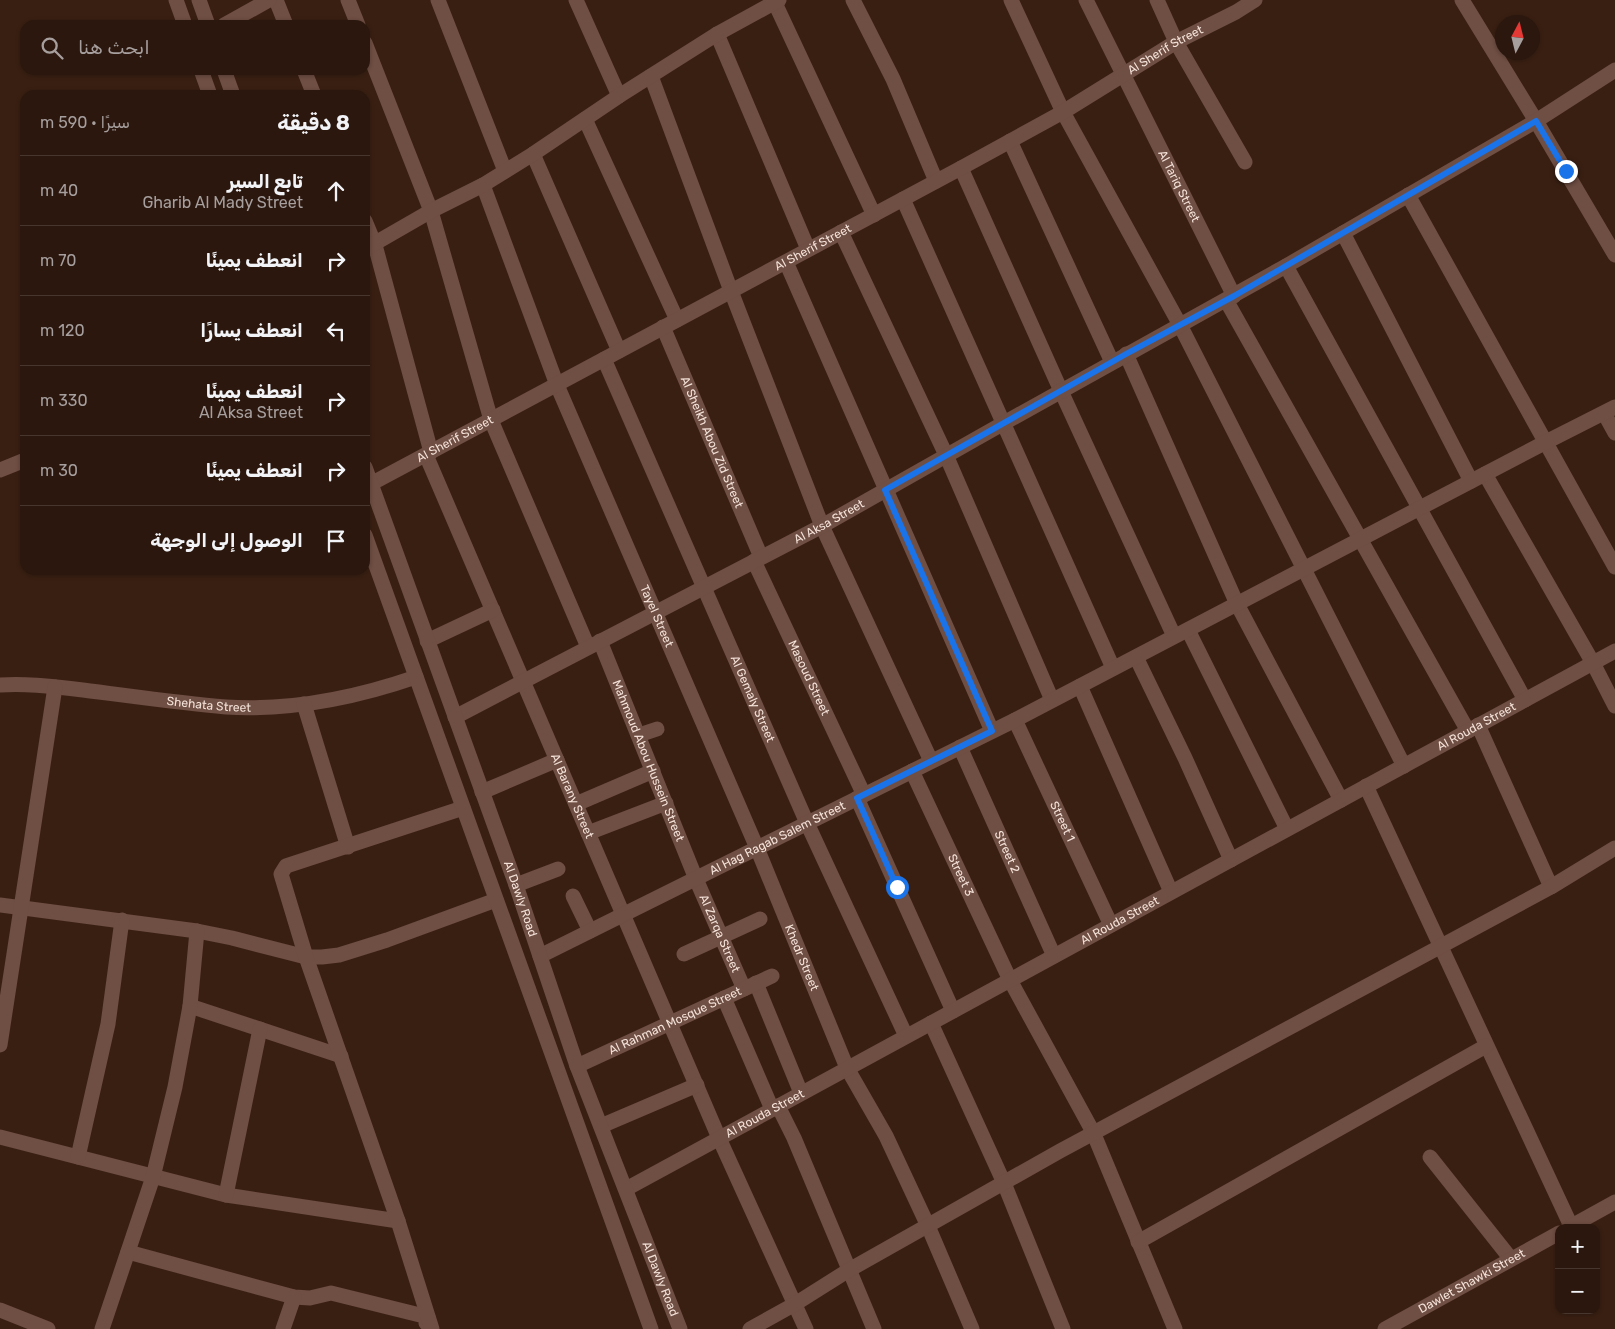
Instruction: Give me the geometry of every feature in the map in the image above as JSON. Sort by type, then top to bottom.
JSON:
[{"type":"street","points":[[176,0],[183,20]]},
{"type":"street","points":[[199,0],[206,20]]},
{"type":"street","points":[[233,20],[269,0]]},
{"type":"street","points":[[276,0],[284,20]]},
{"type":"street","points":[[348,0],[356,20]]},
{"type":"street","points":[[438,0],[505,171]]},
{"type":"street","points":[[576,0],[619,96]]},
{"type":"street","points":[[853,0],[893,79],[936,181]]},
{"type":"street","points":[[1011,0],[1063,112],[1180,325],[1404,766]]},
{"type":"street","name":"Al Tariq Street","points":[[1086,0],[1124,74],[1230,298],[1360,539],[1473,728],[1551,887]]},
{"type":"street","points":[[1157,0],[1176,42],[1245,162]]},
{"type":"street","name":"Al Sherif Street","points":[[370,485],[961,168],[1063,112],[1233,6],[1255,0]]},
{"type":"street","points":[[1462,0],[1615,255]]},
{"type":"street","points":[[370,247],[431,211],[483,185],[718,34],[777,1],[874,214]]},
{"type":"street","points":[[718,34],[808,250]]},
{"type":"street","name":"Mahmoud Abou Hussein Street","points":[[370,56],[431,211],[491,420],[594,644],[639,735],[696,879]]},
{"type":"street","name":"Al Aksa Street","points":[[455,716],[822,526],[1286,266],[1536,121],[1615,70]]},
{"type":"street","points":[[203,75],[208,90]]},
{"type":"street","points":[[226,75],[231,90]]},
{"type":"street","points":[[306,75],[312,90]]},
{"type":"street","points":[[651,76],[731,291],[822,526],[932,761]]},
{"type":"street","name":"Al Sheikh Abou Zid Street","points":[[585,119],[670,324],[758,559]]},
{"type":"street","points":[[1010,141],[1112,362]]},
{"type":"street","points":[[533,154],[619,351]]},
{"type":"street","points":[[961,168],[1061,391],[1181,633],[1287,829]]},
{"type":"street","name":"Tayel Street","points":[[483,185],[557,385],[757,848]]},
{"type":"street","points":[[1408,195],[1615,567]]},
{"type":"street","points":[[904,198],[1113,668]]},
{"type":"street","points":[[841,232],[946,455],[1052,700]]},
{"type":"street","points":[[1343,233],[1478,477],[1593,663],[1615,706]]},
{"type":"street","name":"Al Barany Street","points":[[370,247],[428,453],[492,610],[624,914],[696,1086],[806,1329]]},
{"type":"street","points":[[786,262],[992,731]]},
{"type":"street","points":[[1286,266],[1525,700]]},
{"type":"street","points":[[1126,354],[1237,604],[1341,800]]},
{"type":"street","name":"Al Gemaly Street","points":[[604,359],[807,823],[906,1036]]},
{"type":"street","points":[[1610,410],[1615,433]]},
{"type":"street","name":"Al Hag Ragab Salem Street","points":[[523,974],[590,931],[1014,720],[1610,410]]},
{"type":"street","points":[[0,470],[20,462]]},
{"type":"street","name":"Al Dawly Road","points":[[370,491],[455,716],[516,885],[577,1066],[680,1329]]},
{"type":"street","name":"Al Dawly Road","points":[[370,549],[651,1329]]},
{"type":"street","name":"Masoud Street","points":[[758,559],[953,1011]]},
{"type":"street","points":[[427,641],[492,610]]},
{"type":"street","name":"Al Rouda Street","points":[[626,1189],[1615,651]]},
{"type":"street","points":[[1136,656],[1231,860]]},
{"type":"street","name":"Shehata Street","points":[[0,684],[55,687],[228,707],[266,707],[342,698],[380,689],[416,677]]},
{"type":"street","points":[[1080,686],[1171,892]]},
{"type":"street","points":[[0,1045],[55,687]]},
{"type":"street","points":[[428,709],[449,702]]},
{"type":"street","points":[[304,704],[348,847]]},
{"type":"street","name":"Street 1","points":[[1014,720],[1111,925]]},
{"type":"street","points":[[639,735],[657,729]]},
{"type":"street","name":"Street 2","points":[[960,747],[1054,956]]},
{"type":"street","points":[[482,792],[557,760]]},
{"type":"street","points":[[576,804],[653,771]]},
{"type":"street","name":"Street 3","points":[[912,771],[1010,980],[1093,1132],[1175,1329]]},
{"type":"street","points":[[1366,786],[1486,1046],[1564,1224]]},
{"type":"street","points":[[588,833],[666,803]]},
{"type":"street","points":[[428,1325],[398,1221],[306,957],[281,874],[282,869],[286,866],[463,808]]},
{"type":"street","name":"Khedr Street","points":[[757,848],[848,1068],[886,1136],[928,1226],[972,1329]]},
{"type":"street","points":[[750,1329],[795,1304],[849,1270],[1093,1132],[1551,887],[1615,848]]},
{"type":"street","points":[[516,885],[558,869]]},
{"type":"street","name":"Al Zarqa Street","points":[[696,879],[722,936],[750,986],[801,1093]]},
{"type":"street","points":[[574,896],[590,931]]},
{"type":"street","points":[[0,905],[197,931],[306,957],[322,957],[387,940],[496,900]]},
{"type":"street","points":[[684,954],[760,919]]},
{"type":"street","points":[[78,1157],[108,1024],[122,920]]},
{"type":"street","points":[[102,1329],[153,1177],[175,1087],[190,1006],[197,931]]},
{"type":"street","name":"Al Rahman Mosque Street","points":[[577,1066],[772,976]]},
{"type":"street","points":[[724,998],[775,1108],[794,1138],[874,1329]]},
{"type":"street","points":[[190,1006],[341,1056]]},
{"type":"street","points":[[931,1023],[1004,1183],[1063,1329]]},
{"type":"street","points":[[226,1195],[260,1029]]},
{"type":"street","points":[[1138,1242],[1486,1046]]},
{"type":"street","points":[[601,1126],[696,1086]]},
{"type":"street","points":[[0,1137],[226,1195],[398,1221]]},
{"type":"street","points":[[1430,1157],[1512,1259]]},
{"type":"street","name":"Dawlet Shawki Street","points":[[1575,1224],[1615,1202]]},
{"type":"street","name":"Dawlet Shawki Street","points":[[1385,1329],[1555,1235]]},
{"type":"street","points":[[128,1252],[294,1297],[310,1298],[331,1293],[428,1325]]},
{"type":"street","points":[[283,1329],[294,1297]]},
{"type":"street","points":[[0,1310],[48,1329]]},
{"type":"route","points":[[897,887],[857,798],[992,731],[885,490],[1126,354],[1234,296],[1536,121],[1566,171]]}]
